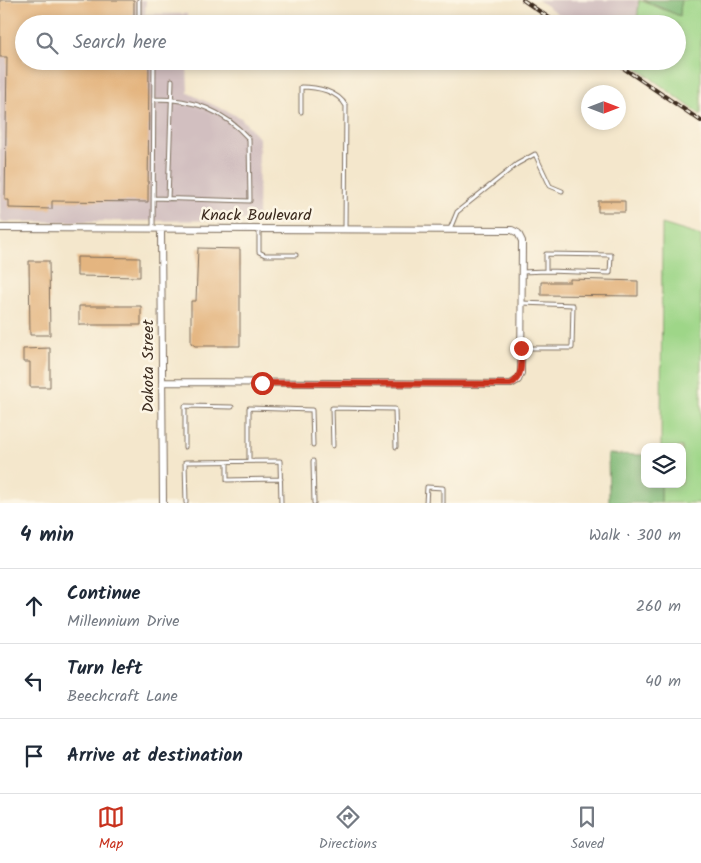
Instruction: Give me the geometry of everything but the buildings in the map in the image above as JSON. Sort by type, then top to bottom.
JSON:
[{"type":"street","name":"Knack Boulevard","points":[[0,228],[512,230],[518,232],[522,241],[522,272]]},
{"type":"street","name":"Dakota Street","points":[[157,229],[162,382],[163,503]]},
{"type":"street","points":[[162,382],[511,384],[518,380],[521,373],[522,272]]},
{"type":"lane","points":[[139,0],[139,15]]},
{"type":"lane","points":[[154,70],[153,198],[157,229]]},
{"type":"lane","points":[[168,198],[172,80]]},
{"type":"lane","points":[[301,112],[301,87],[316,87],[342,98],[346,106],[345,230]]},
{"type":"lane","points":[[153,198],[250,201],[249,139],[234,123],[222,114],[171,99],[155,99]]},
{"type":"lane","points":[[450,230],[457,212],[517,164],[535,154],[550,186],[562,191]]},
{"type":"lane","points":[[259,229],[259,252],[265,255],[296,255]]},
{"type":"lane","points":[[522,272],[610,272],[611,255],[546,254],[546,271]]},
{"type":"lane","points":[[521,348],[572,348],[574,305],[522,303]]},
{"type":"lane","points":[[185,447],[185,406],[232,407]]},
{"type":"lane","points":[[249,462],[249,408],[312,410],[313,445]]},
{"type":"lane","points":[[333,446],[332,408],[367,408],[395,409],[396,447]]},
{"type":"lane","points":[[186,503],[185,462],[280,461],[281,503]]},
{"type":"lane","points":[[313,461],[314,503]]},
{"type":"lane","points":[[227,462],[227,480],[281,479]]},
{"type":"lane","points":[[426,503],[427,487],[440,487],[443,488],[443,503]]},
{"type":"shaded area","points":[[0,0],[146,0],[145,14],[187,14],[15,15],[15,70],[187,70],[188,93],[241,118],[259,138],[258,220],[0,222]]},
{"type":"shaded area","points":[[538,0],[639,0],[638,15],[560,15]]},
{"type":"green space","points":[[639,0],[677,15],[638,15]]},
{"type":"green space","points":[[643,0],[681,0],[680,15]]},
{"type":"green space","points":[[681,0],[701,0],[701,115],[640,70],[686,70],[686,15],[680,15]]},
{"type":"green space","points":[[662,224],[701,236],[701,503],[661,503],[661,488],[686,488],[686,443],[661,443]]},
{"type":"green space","points":[[608,454],[641,455],[641,488],[661,488],[661,503],[609,503]]},
{"type":"railway","points":[[523,0],[545,15]]},
{"type":"railway","points":[[626,70],[701,121]]},
{"type":"route","points":[[262,383],[511,384],[518,380],[521,373],[521,348]]}]
